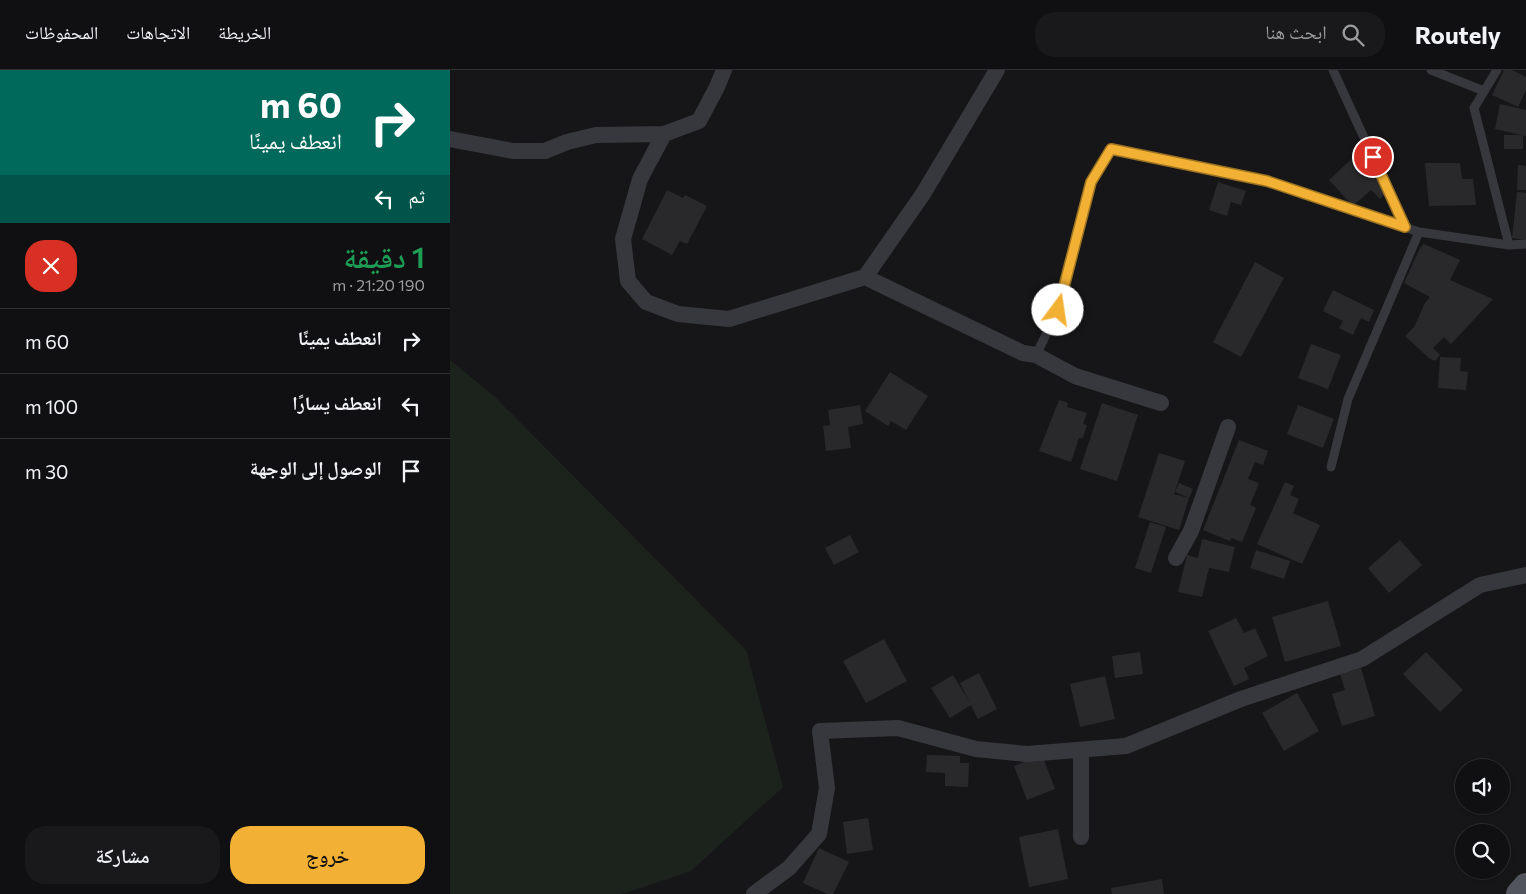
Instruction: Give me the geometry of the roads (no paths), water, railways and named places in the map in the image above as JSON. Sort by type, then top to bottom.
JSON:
[{"type":"main road","points":[[1519,894],[1526,886]]},
{"type":"street","points":[[450,139],[513,152],[545,151],[568,142],[596,135],[664,134],[699,120],[724,70]]},
{"type":"street","points":[[664,134],[640,179],[624,239],[628,281],[646,302],[678,314],[729,319],[865,277],[923,194],[997,70]]},
{"type":"street","points":[[865,277],[1022,354],[1036,355],[1075,376],[1161,403]]},
{"type":"street","points":[[1176,558],[1191,531],[1228,427]]},
{"type":"street","points":[[754,894],[789,868],[819,834],[827,788],[820,731],[898,728],[976,749],[1027,754],[1126,746],[1241,699],[1362,659],[1480,585],[1526,575]]},
{"type":"street","points":[[1081,750],[1081,836]]},
{"type":"lane","points":[[1333,70],[1405,227]]},
{"type":"lane","points":[[1431,70],[1484,91]]},
{"type":"lane","points":[[1497,70],[1474,108],[1509,245]]},
{"type":"lane","points":[[1036,355],[1058,310],[1091,182],[1111,149],[1267,181],[1419,232],[1509,245],[1526,244]]},
{"type":"lane","points":[[1331,467],[1348,399],[1419,232]]}]
